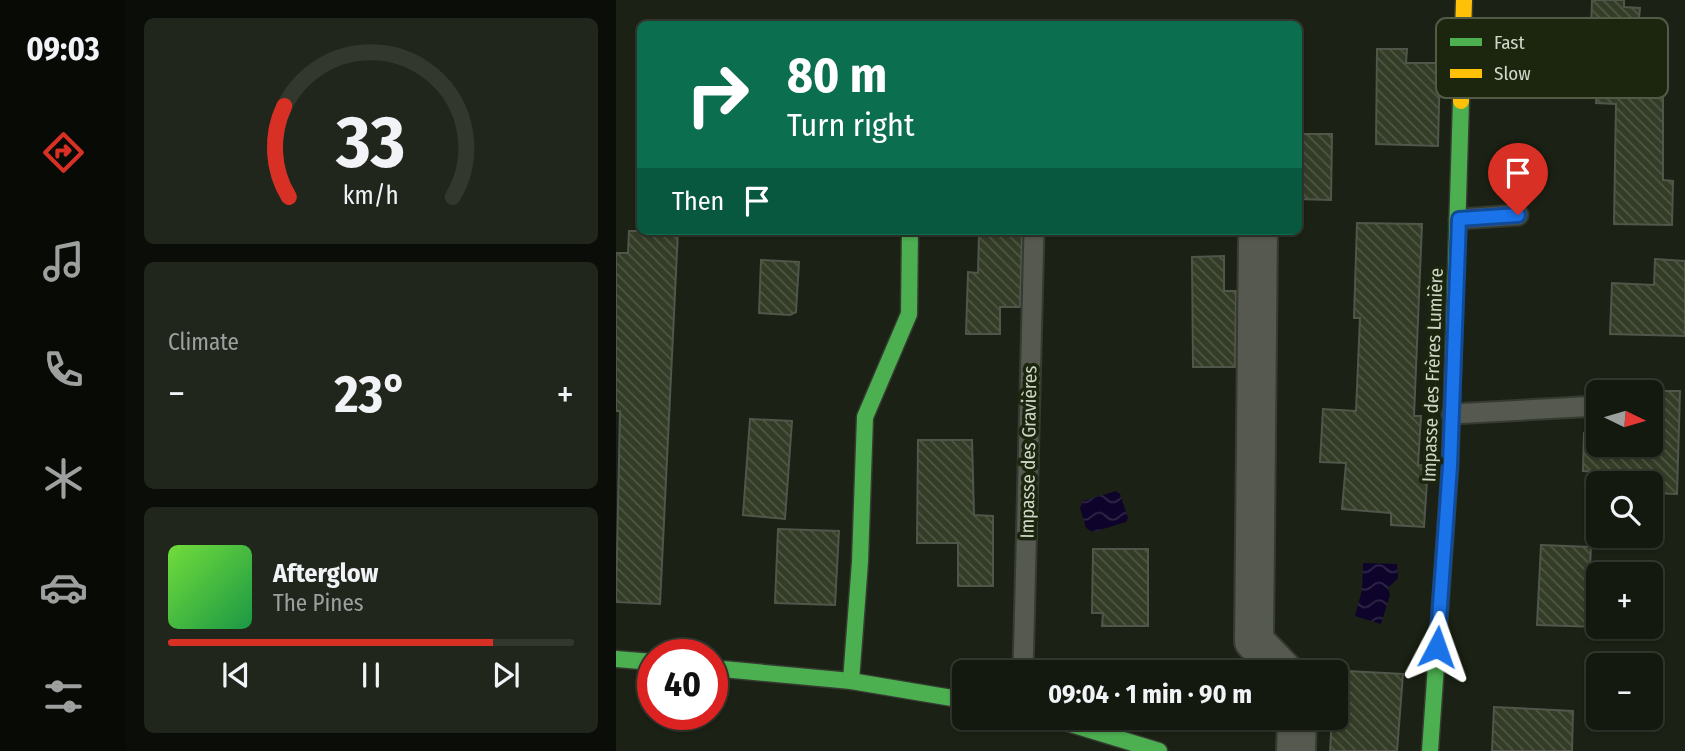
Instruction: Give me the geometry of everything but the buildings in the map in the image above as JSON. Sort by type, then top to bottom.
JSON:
[{"type":"street","name":"Impasse des Frères Lumière","points":[[1464,0],[1464,18]]},
{"type":"street","name":"Impasse des Frères Lumière","points":[[1430,751],[1452,414],[1462,98]]},
{"type":"street","points":[[851,681],[860,562],[865,417],[909,314],[910,235]]},
{"type":"street","points":[[1258,235],[1254,641],[1272,660]]},
{"type":"street","points":[[616,659],[637,661]]},
{"type":"street","points":[[728,669],[851,681],[952,698]]},
{"type":"street","points":[[1090,730],[1159,751]]},
{"type":"street","points":[[1296,751],[1297,730]]},
{"type":"lane","points":[[1459,219],[1518,215]]},
{"type":"lane","name":"Impasse des Gravières","points":[[1023,660],[1034,235]]},
{"type":"lane","points":[[1452,414],[1586,407]]},
{"type":"water","points":[[1116,491],[1120,494],[1128,518],[1126,522],[1093,532],[1086,528],[1080,508],[1083,501]]},
{"type":"water","points":[[1363,563],[1397,564],[1398,578],[1388,588],[1390,595],[1381,624],[1355,616],[1362,590]]},
{"type":"traffic: fast","points":[[1430,751],[1450,466],[1461,101]]},
{"type":"traffic: fast","points":[[851,681],[860,562],[865,417],[909,314],[910,235]]},
{"type":"traffic: fast","points":[[616,659],[637,661]]},
{"type":"traffic: fast","points":[[728,669],[851,681],[952,698]]},
{"type":"traffic: fast","points":[[1090,730],[1159,751]]},
{"type":"traffic: slow","points":[[1463,18],[1464,0]]},
{"type":"route","points":[[1437,647],[1450,466],[1459,219],[1518,215]]}]
